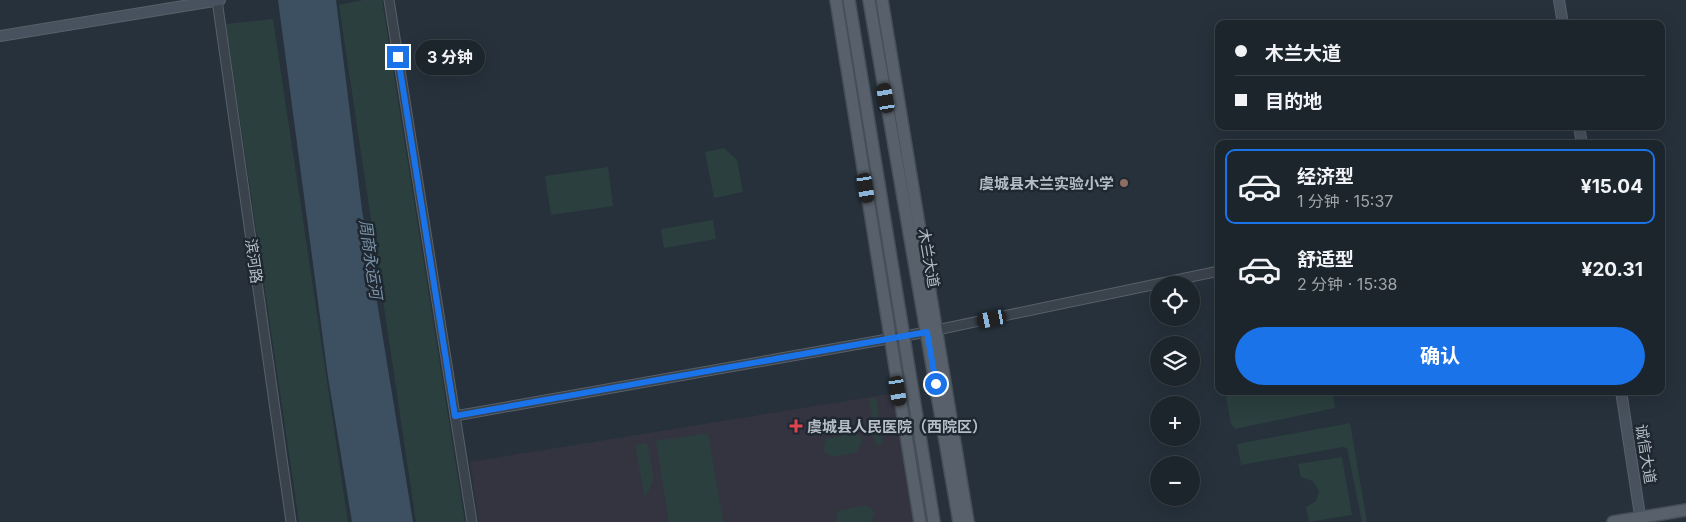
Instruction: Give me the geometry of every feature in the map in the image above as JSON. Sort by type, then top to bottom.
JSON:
[{"type":"main road","points":[[0,36],[218,0]]},
{"type":"main road","points":[[836,0],[920,522]]},
{"type":"main road","points":[[849,0],[934,522]]},
{"type":"main road","name":"木兰大道","points":[[869,0],[931,331],[959,522]]},
{"type":"main road","points":[[882,0],[931,331],[968,522]]},
{"type":"main road","points":[[1559,0],[1562,20]]},
{"type":"main road","name":"诚信大道","points":[[1622,395],[1641,520]]},
{"type":"main road","points":[[1613,522],[1641,520],[1686,510]]},
{"type":"main road","points":[[1654,522],[1686,517]]},
{"type":"street","name":"滨河路","points":[[218,0],[291,522]]},
{"type":"street","points":[[389,0],[472,522]]},
{"type":"street","points":[[455,416],[931,331],[1215,272]]},
{"type":"shaded area","points":[[278,0],[336,0],[362,210],[413,522],[352,522],[328,377]]},
{"type":"shaded area","name":"虞城县人民医院（西院区）","points":[[895,393],[916,522],[479,522],[470,462]]},
{"type":"green space","points":[[363,0],[382,0],[465,522],[416,522],[339,5]]},
{"type":"green space","points":[[273,19],[348,522],[299,522],[226,24]]},
{"type":"green space","points":[[724,148],[737,160],[743,192],[714,198],[705,152]]},
{"type":"green space","points":[[608,167],[613,206],[551,215],[545,176]]},
{"type":"green space","points":[[713,220],[716,239],[664,248],[661,229]]},
{"type":"green space","points":[[1226,395],[1333,395],[1335,408],[1235,429],[1231,424]]},
{"type":"green space","points":[[876,398],[883,444],[876,445],[869,399]]},
{"type":"green space","points":[[1350,423],[1367,522],[1362,522],[1347,448],[1343,447],[1241,465],[1237,444]]},
{"type":"green space","points":[[708,433],[723,522],[669,522],[656,441]]},
{"type":"green space","points":[[854,433],[860,436],[862,441],[857,452],[834,456],[823,450],[826,439]]},
{"type":"green space","points":[[647,443],[654,479],[645,499],[635,445]]},
{"type":"green space","points":[[1342,457],[1352,515],[1309,522],[1306,507],[1316,501],[1319,491],[1313,481],[1301,477],[1298,464]]},
{"type":"green space","points":[[866,505],[874,513],[871,522],[835,522],[838,511]]},
{"type":"place","name":"虞城县木兰实验小学","points":[[1124,183]]},
{"type":"place","name":"虞城县人民医院（西院区）","points":[[796,426]]},
{"type":"route","points":[[398,57],[455,416],[927,332],[936,384]]},
{"type":"water label","name":"周商永运河","points":[[371,259]]}]
